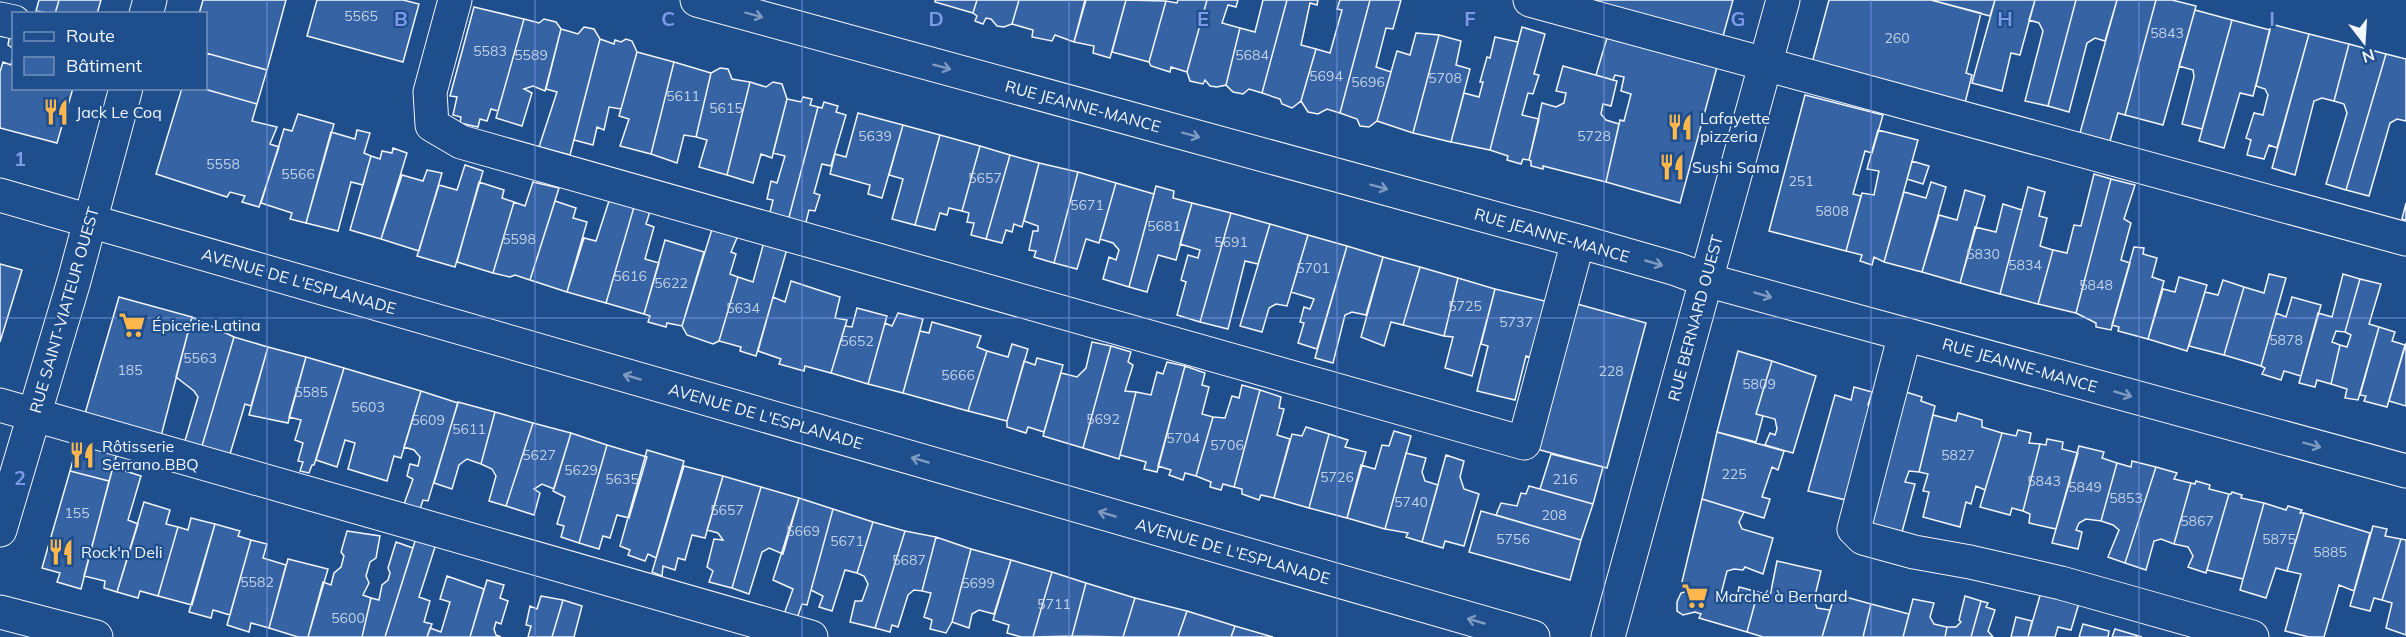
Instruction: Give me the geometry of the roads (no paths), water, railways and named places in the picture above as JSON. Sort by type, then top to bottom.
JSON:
[{"type":"street","points":[[455,0],[430,92],[432,125],[461,142],[1524,443],[1578,241]]},
{"type":"street","name":"RUE JEANNE-MANCE","points":[[698,0],[1578,241],[1706,280],[2406,471]]},
{"type":"street","points":[[1530,0],[2406,239]]},
{"type":"street","name":"RUE BERNARD OUEST","points":[[1608,637],[1783,0]]},
{"type":"street","name":"RUE SAINT-VIATEUR OUEST","points":[[0,530],[90,221],[125,90]]},
{"type":"street","name":"AVENUE DE L'ESPLANADE","points":[[0,195],[1533,637]]},
{"type":"street","points":[[1905,334],[1854,530],[1863,538],[1914,552],[1970,562],[2061,584],[2252,637]]},
{"type":"street","points":[[0,405],[811,637]]},
{"type":"street","points":[[0,612],[96,637]]},
{"type":"place","name":"Jack Le Coq","points":[[56,112]]},
{"type":"place","name":"Lafayette pizzeria","points":[[1680,127]]},
{"type":"place","name":"Sushi Sama","points":[[1672,167]]},
{"type":"place","name":"Épicerie Latina","points":[[132,325]]},
{"type":"place","name":"Rôtisserie Serrano BBQ","points":[[82,455]]},
{"type":"place","name":"Rock'n Deli","points":[[61,552]]},
{"type":"place","name":"Marché à Bernard","points":[[1695,596]]}]
